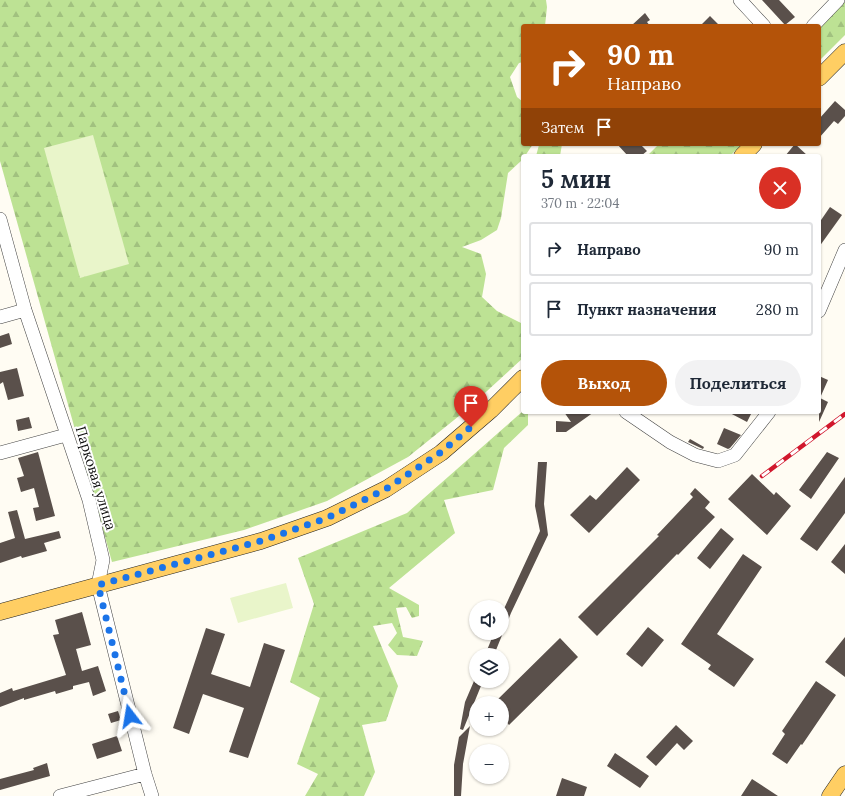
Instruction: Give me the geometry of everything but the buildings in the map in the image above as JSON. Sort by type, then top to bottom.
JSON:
[{"type":"main road","points":[[821,76],[845,52]]},
{"type":"main road","points":[[744,154],[752,146]]},
{"type":"main road","points":[[0,612],[261,541],[327,518],[386,489],[441,452],[491,410],[521,380]]},
{"type":"main road","points":[[830,796],[845,774]]},
{"type":"street","points":[[740,0],[762,24]]},
{"type":"street","points":[[815,24],[838,0]]},
{"type":"street","name":"Парковая улица","points":[[0,219],[25,310],[89,500],[103,560],[98,585],[145,774],[152,796]]},
{"type":"street","points":[[821,306],[845,250]]},
{"type":"street","points":[[0,318],[25,310]]},
{"type":"street","points":[[629,414],[670,442],[695,455],[718,461],[736,455],[767,414]]},
{"type":"street","points":[[0,453],[66,435]]},
{"type":"street","points":[[60,796],[145,774]]},
{"type":"green space","points":[[0,0],[546,0],[547,7],[545,24],[521,24],[521,62],[519,63],[510,77],[517,97],[521,100],[521,146],[532,146],[526,154],[521,154],[521,161],[508,173],[501,218],[497,230],[481,240],[462,247],[481,254],[486,274],[482,297],[497,311],[521,323],[521,360],[464,412],[408,457],[327,501],[244,530],[112,562],[0,161]]},
{"type":"green space","points":[[845,2],[845,35],[821,59],[821,27]]},
{"type":"green space","points":[[93,135],[129,264],[80,278],[44,148]]},
{"type":"green space","points":[[539,146],[562,146],[560,154],[537,154]]},
{"type":"green space","points":[[657,146],[740,146],[732,154],[649,154]]},
{"type":"green space","points":[[521,413],[521,414],[528,414],[528,425],[504,448],[493,490],[444,500],[455,533],[389,588],[419,605],[419,616],[412,618],[406,607],[396,608],[403,637],[423,641],[417,656],[397,655],[388,645],[397,633],[392,623],[373,626],[398,686],[386,721],[362,725],[375,772],[364,796],[305,796],[318,774],[297,764],[320,698],[290,682],[314,604],[298,558],[407,513]]},
{"type":"green space","points":[[286,583],[293,608],[238,623],[230,598]]},
{"type":"railway","points":[[762,476],[845,414]]},
{"type":"route","points":[[130,716],[98,585],[261,541],[327,518],[386,489],[441,452],[471,427]]}]
